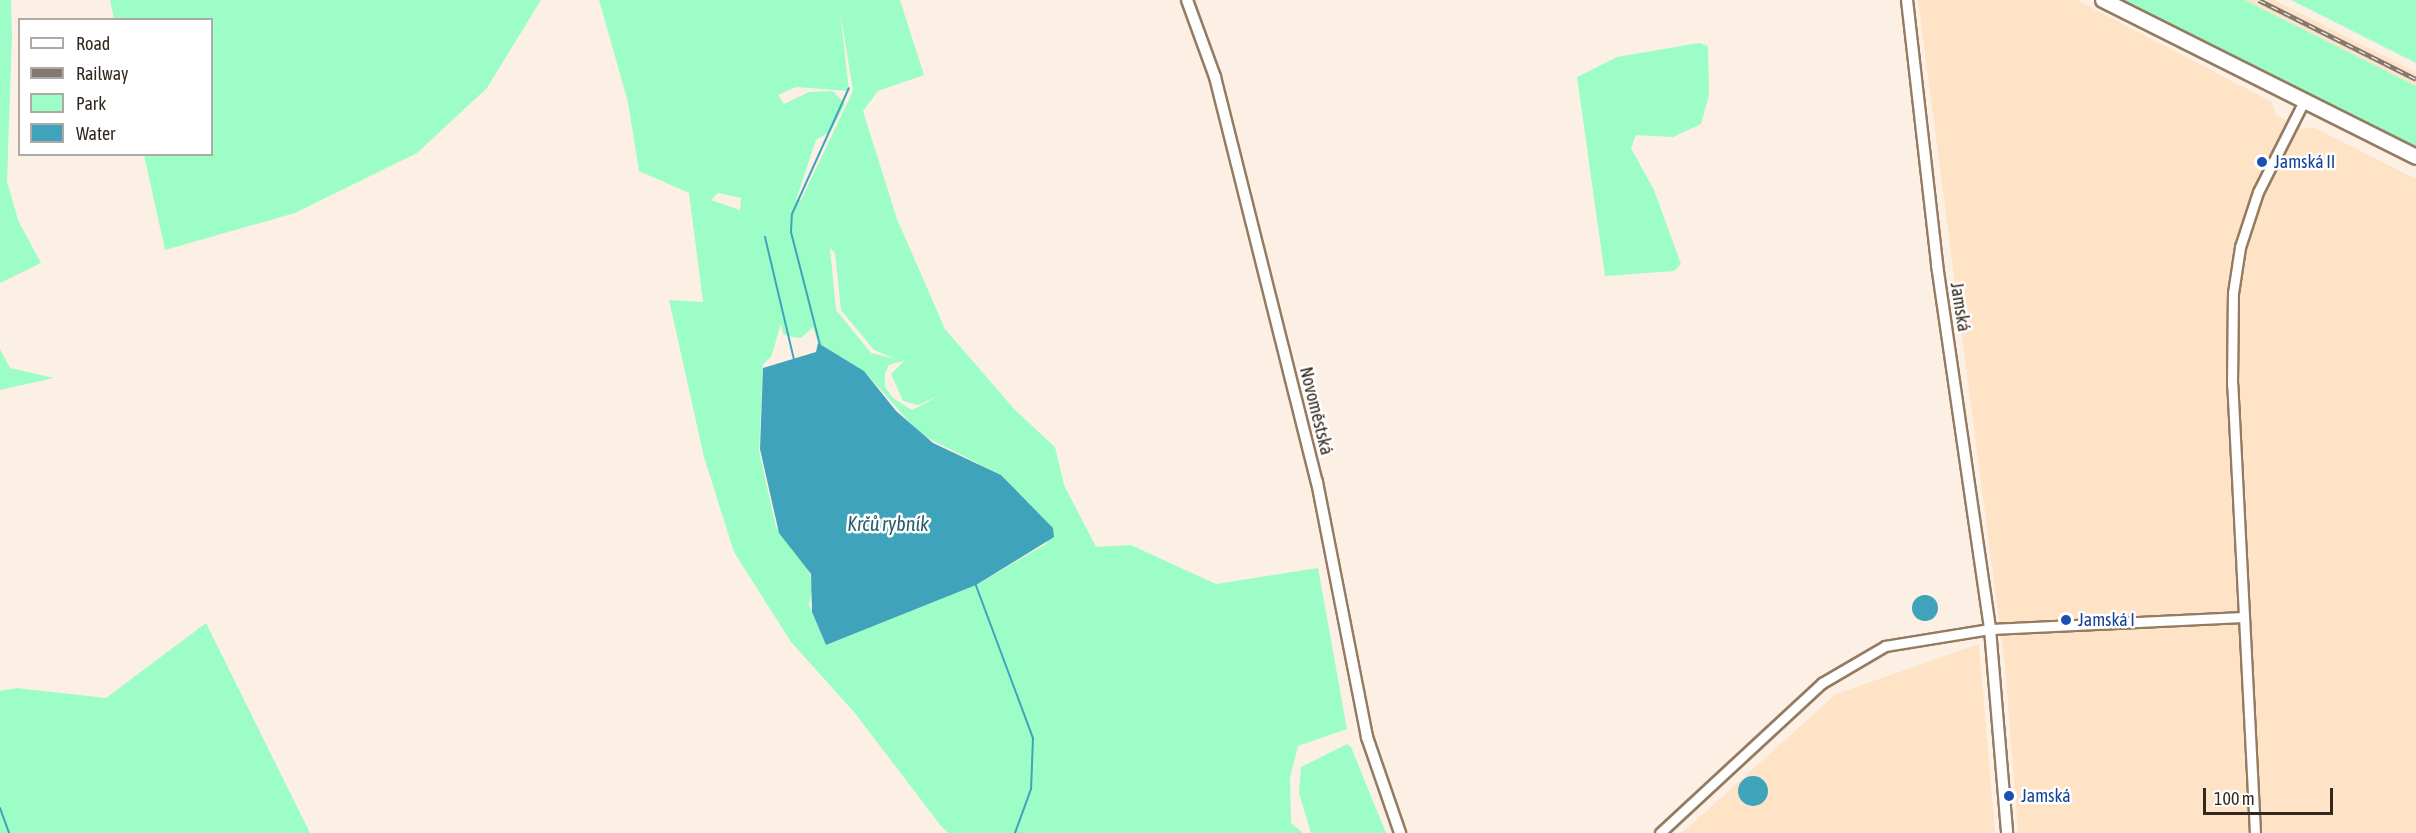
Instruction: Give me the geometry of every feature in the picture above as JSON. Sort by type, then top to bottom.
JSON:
[{"type":"main road","points":[[2103,0],[2416,157]]},
{"type":"street","name":"Novoměstská","points":[[1187,0],[1215,77],[1317,482],[1367,737],[1400,833]]},
{"type":"street","name":"Jamská","points":[[1907,0],[1937,265],[1990,629],[2007,833]]},
{"type":"street","points":[[2255,833],[2232,385],[2235,271],[2258,192],[2304,101]]},
{"type":"street","points":[[1660,833],[1851,662],[1923,636],[1990,629],[2244,617]]},
{"type":"shaded area","points":[[1918,0],[2077,0],[2272,102],[2276,115],[2303,129],[2313,127],[2416,179],[2416,833],[2018,833],[2005,666]]},
{"type":"shaded area","points":[[2245,0],[2274,0],[2416,72],[2416,86]]},
{"type":"shaded area","points":[[1979,644],[1995,833],[1682,833],[1836,694]]},
{"type":"green space","points":[[0,0],[11,0],[7,181],[18,220],[41,263],[0,283]]},
{"type":"green space","points":[[110,0],[541,0],[487,88],[417,153],[295,213],[165,250],[144,156],[213,156],[213,18],[114,18]]},
{"type":"green space","points":[[599,0],[900,0],[924,75],[878,91],[863,111],[897,219],[945,329],[1015,410],[1055,447],[1064,485],[1096,547],[1131,545],[1216,584],[1318,568],[1347,729],[1298,746],[1290,778],[1291,823],[1303,833],[948,833],[941,826],[854,712],[791,642],[734,552],[704,457],[669,300],[703,302],[689,193],[639,171],[628,102]],"holes":[[[840,10],[853,91],[801,200],[796,200],[816,140],[831,131],[845,104],[833,91],[809,92],[784,104],[778,95],[796,87],[849,91]],[[718,193],[741,198],[740,210],[711,200]],[[830,248],[835,253],[841,310],[874,350],[896,359],[871,353],[836,310]],[[781,324],[783,334],[801,338],[813,327],[818,343],[864,371],[920,434],[1001,475],[1053,528],[1046,544],[976,585],[826,645],[809,605],[813,587],[808,569],[776,527],[759,451],[763,364],[771,357]],[[905,360],[891,374],[903,401],[918,405],[943,394],[912,410],[893,398],[885,387],[885,373],[889,365]]]},
{"type":"green space","points":[[2117,0],[2245,0],[2416,86],[2416,150]]},
{"type":"green space","points":[[2291,0],[2416,0],[2416,63]]},
{"type":"green space","points":[[1699,43],[1708,46],[1709,95],[1701,124],[1673,137],[1636,135],[1631,148],[1654,190],[1681,264],[1674,271],[1605,276],[1577,77],[1617,57]]},
{"type":"green space","points":[[0,349],[10,368],[54,378],[0,390]]},
{"type":"green space","points":[[206,623],[310,833],[0,833],[0,691],[17,688],[106,698]]},
{"type":"green space","points":[[1347,744],[1351,747],[1386,833],[1311,833],[1299,793],[1301,767]]},
{"type":"water","name":"Krčů rybník","points":[[818,343],[864,371],[896,411],[933,443],[1001,475],[1053,528],[1054,537],[976,585],[826,645],[812,612],[811,574],[779,533],[760,449],[763,368],[816,352]]},
{"type":"water","points":[[1925,595],[1934,599],[1938,608],[1934,617],[1925,621],[1916,617],[1912,608],[1916,599]]},
{"type":"water","points":[[1753,776],[1763,781],[1768,791],[1763,801],[1753,806],[1743,801],[1738,791],[1743,781]]},
{"type":"waterway","points":[[820,345],[791,232],[792,214],[849,88]]},
{"type":"waterway","points":[[765,237],[794,360]]},
{"type":"waterway","points":[[975,583],[1033,738],[1031,789],[1015,833]]},
{"type":"waterway","points":[[0,808],[9,833]]},
{"type":"railway","points":[[2259,0],[2416,79]]},
{"type":"place","name":"Jamská II","points":[[2262,162]]},
{"type":"place","name":"Jamská I","points":[[2066,620]]},
{"type":"place","name":"Jamská","points":[[2009,796]]}]
